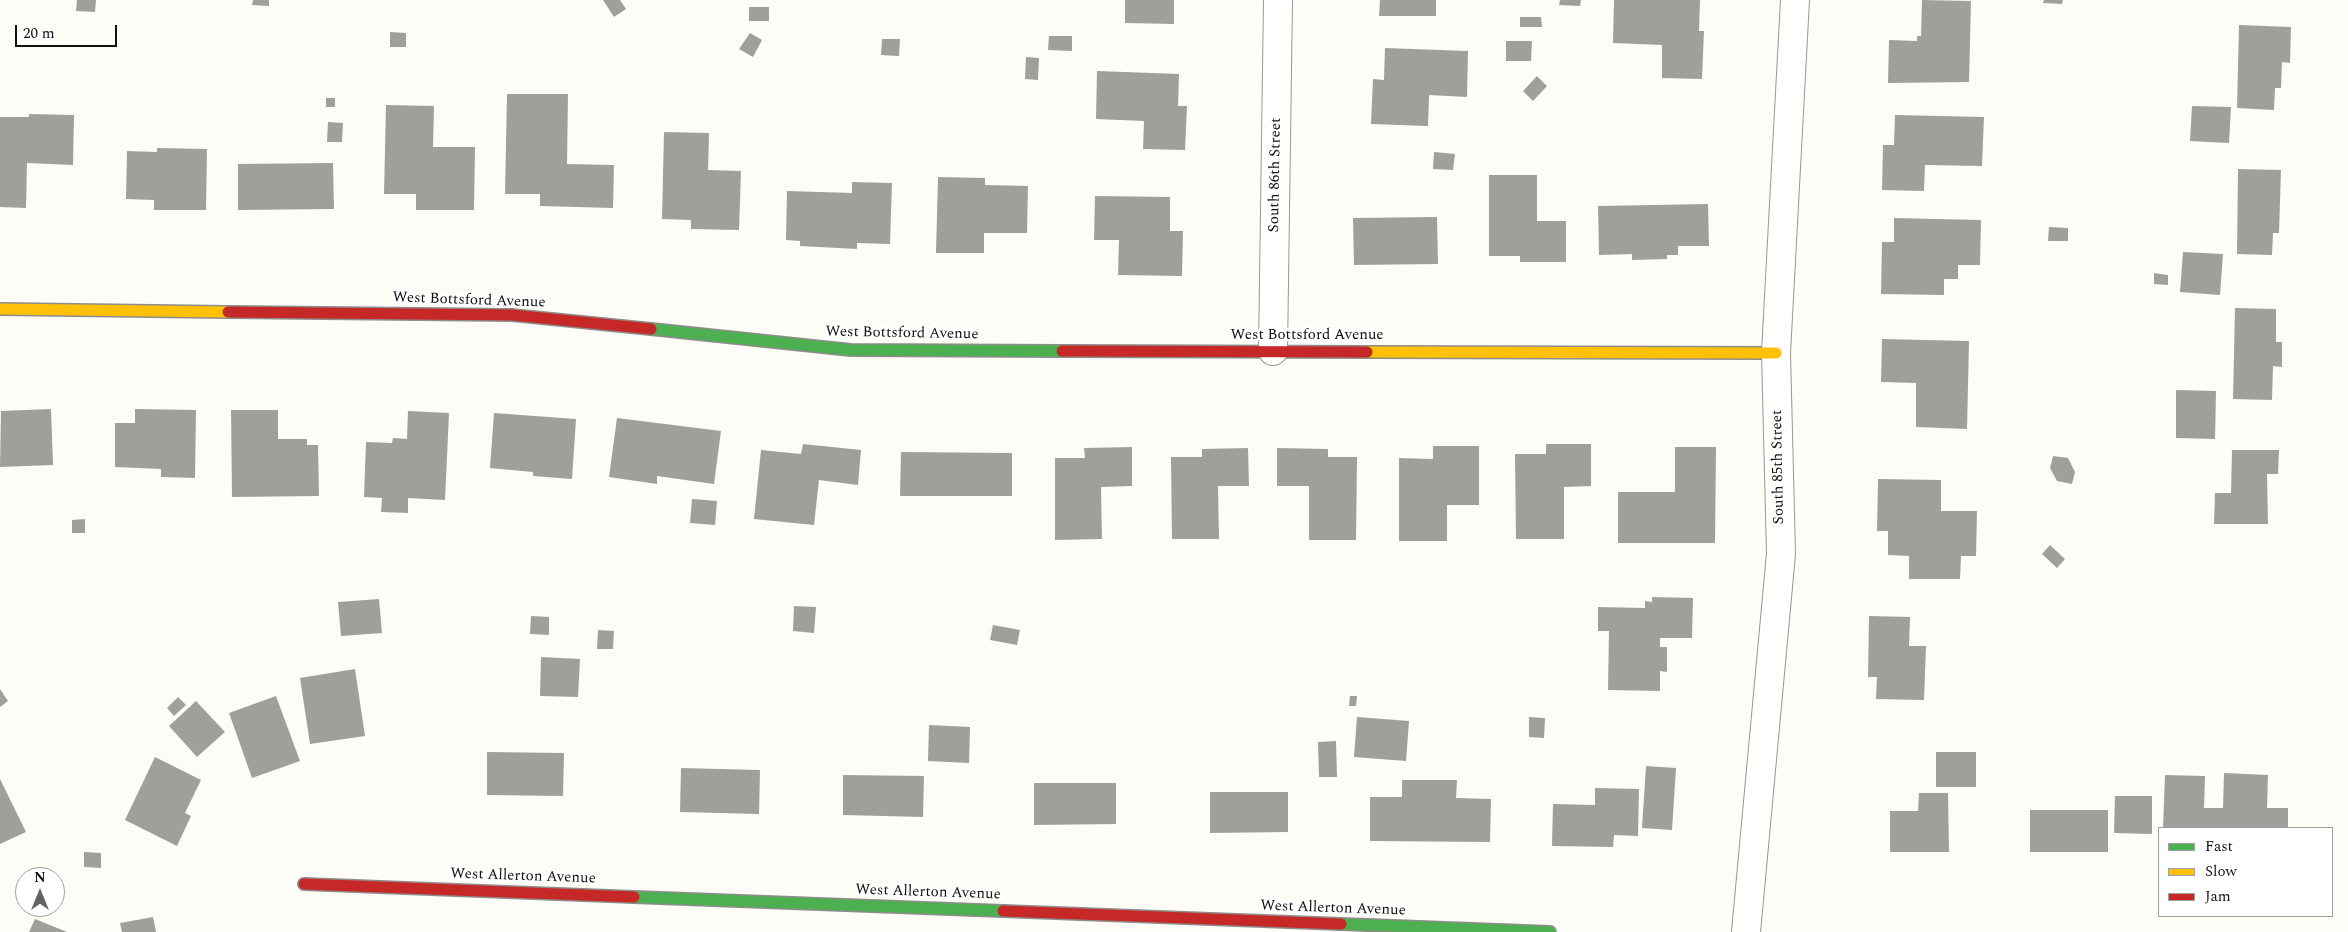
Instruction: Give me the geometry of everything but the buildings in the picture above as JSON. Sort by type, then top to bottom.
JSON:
[{"type":"street","name":"South 86th Street","points":[[1273,351],[1278,0]]},
{"type":"street","name":"South 85th Street","points":[[1746,932],[1781,554],[1776,353],[1795,0]]},
{"type":"street","name":"West Bottsford Avenue","points":[[0,309],[512,315],[850,350],[1776,353]]},
{"type":"street","name":"West Allerton Avenue","points":[[304,884],[1550,932]]},
{"type":"traffic: fast","points":[[651,329],[851,350],[1062,351]]},
{"type":"traffic: fast","points":[[634,897],[1003,911]]},
{"type":"traffic: fast","points":[[1341,924],[1550,932]]},
{"type":"traffic: slow","points":[[0,309],[228,312]]},
{"type":"traffic: slow","points":[[1367,352],[1776,353]]},
{"type":"traffic: jam","points":[[228,312],[512,315],[651,329]]},
{"type":"traffic: jam","points":[[1062,351],[1367,352]]},
{"type":"traffic: jam","points":[[304,884],[634,897]]},
{"type":"traffic: jam","points":[[1003,911],[1341,924]]}]
